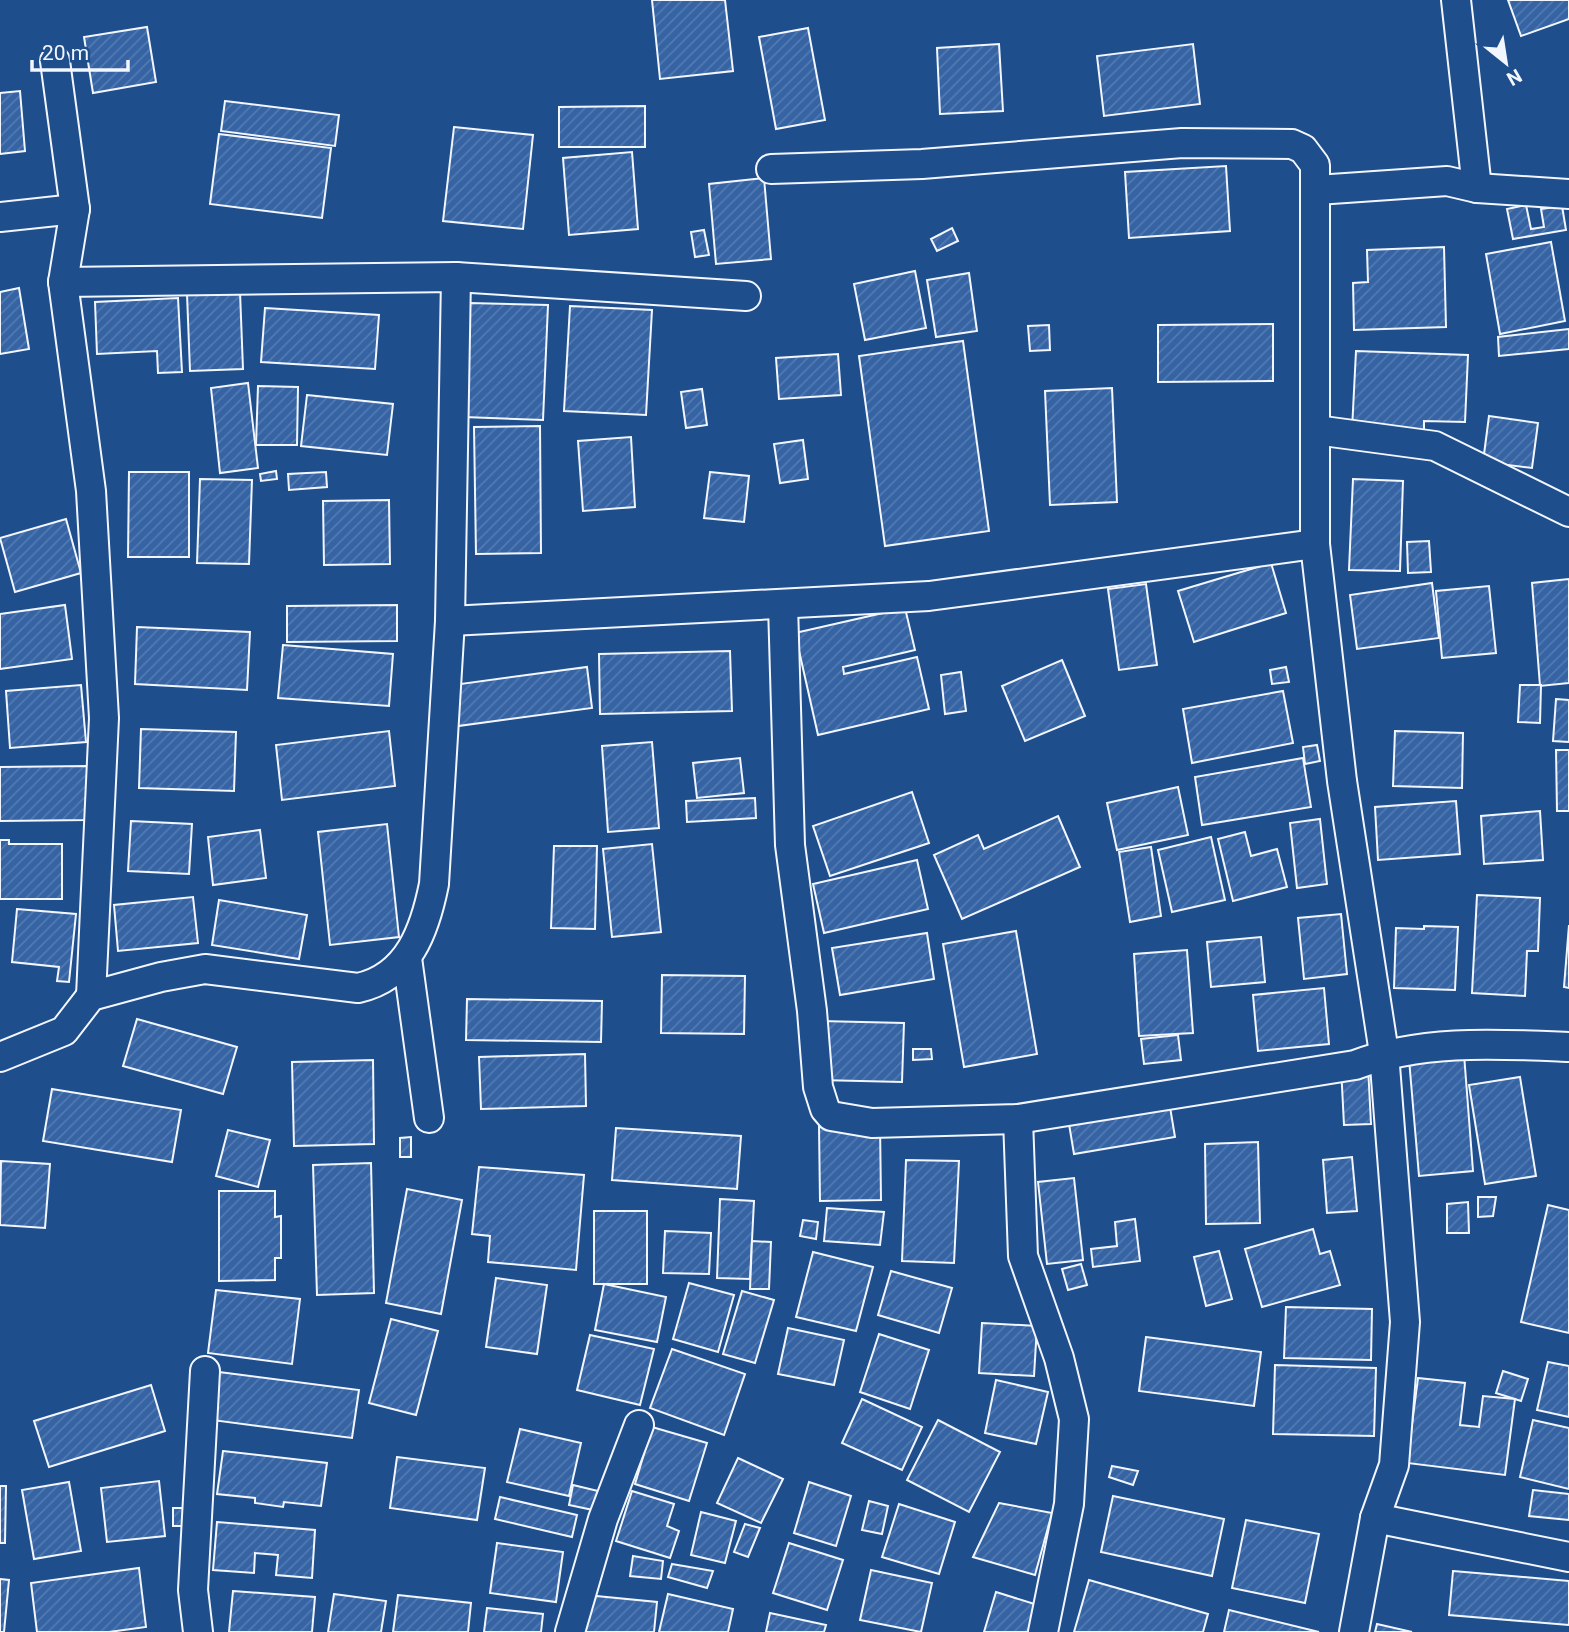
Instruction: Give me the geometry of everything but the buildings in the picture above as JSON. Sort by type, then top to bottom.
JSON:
[{"type":"street","points":[[1456,0],[1477,188]]},
{"type":"street","points":[[0,1057],[65,1031],[91,996],[104,718],[92,491],[63,282],[75,209],[55,61]]},
{"type":"street","points":[[771,169],[922,164],[1182,143],[1271,143],[1303,149],[1315,164],[1315,544],[1342,781],[1384,1053],[1405,1322],[1394,1465],[1375,1518],[1354,1632]]},
{"type":"street","points":[[1317,190],[1447,180],[1477,188],[1569,194]]},
{"type":"street","points":[[0,217],[75,209]]},
{"type":"street","points":[[63,282],[456,277],[746,296]]},
{"type":"street","points":[[91,996],[205,969],[358,988],[377,984],[407,958],[427,918],[434,884],[450,621],[456,277]]},
{"type":"street","points":[[1315,430],[1435,446],[1569,512]]},
{"type":"street","points":[[450,621],[929,597],[1315,544]]},
{"type":"street","points":[[783,605],[789,845],[818,1087],[825,1109],[831,1116],[872,1123],[1018,1119],[1355,1065],[1384,1053],[1454,1046],[1569,1047]]},
{"type":"street","points":[[407,958],[429,1118]]},
{"type":"street","points":[[1018,1119],[1023,1256],[1059,1358],[1074,1419],[1069,1504],[1043,1632]]},
{"type":"street","points":[[198,1632],[193,1590],[205,1371]]},
{"type":"street","points":[[570,1632],[603,1519],[639,1425]]},
{"type":"street","points":[[1375,1518],[1569,1558]]}]
